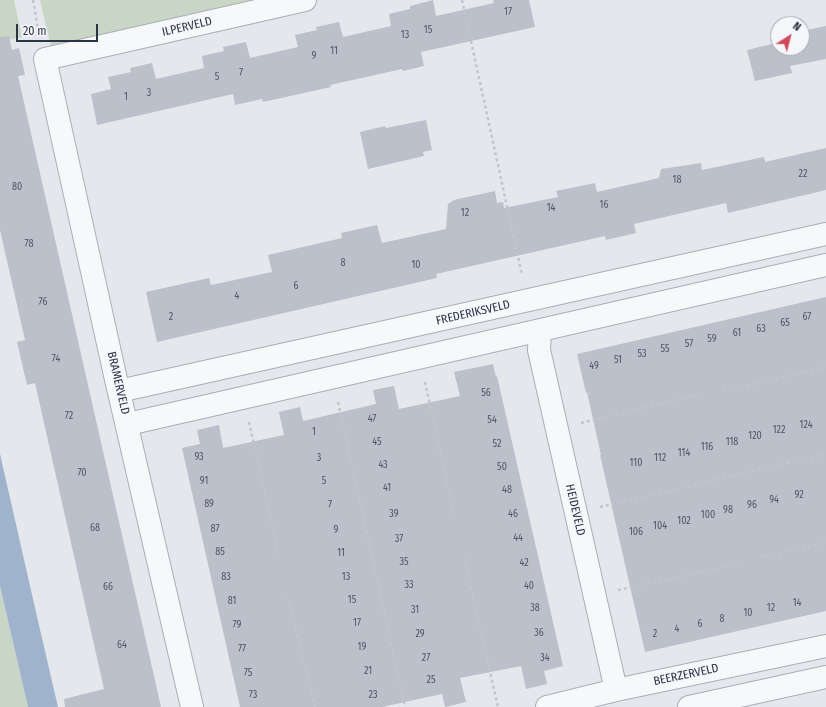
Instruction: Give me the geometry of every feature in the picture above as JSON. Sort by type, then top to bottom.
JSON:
[{"type":"street","name":"ILPERVELD","points":[[45,58],[305,0]]},
{"type":"street","name":"BRAMERVELD","points":[[45,58],[119,391],[128,424],[192,707]]},
{"type":"street","name":"FREDERIKSVELD","points":[[119,391],[826,234]]},
{"type":"street","points":[[128,424],[826,265]]},
{"type":"street","name":"HEIDEVELD","points":[[540,330],[539,350],[616,690]]},
{"type":"street","name":"BEERZERVELD","points":[[547,707],[616,690],[826,646]]},
{"type":"street","points":[[689,707],[826,677]]},
{"type":"path","points":[[33,0],[45,58]]},
{"type":"path","points":[[462,0],[525,285],[532,299]]},
{"type":"path","points":[[420,357],[455,518]]},
{"type":"path","points":[[723,391],[826,367]]},
{"type":"path","points":[[330,377],[336,395],[405,707]]},
{"type":"path","points":[[557,429],[701,394]]},
{"type":"path","points":[[244,398],[280,556]]},
{"type":"path","points":[[576,512],[826,454]]},
{"type":"path","points":[[761,557],[826,543]]},
{"type":"path","points":[[464,557],[498,707]]},
{"type":"path","points":[[594,595],[739,564]]},
{"type":"path","points":[[287,594],[315,707]]},
{"type":"green space","points":[[0,0],[14,0],[22,37],[0,42]]},
{"type":"green space","points":[[40,0],[278,0],[52,51]]},
{"type":"green space","points":[[0,586],[28,707],[0,707]]},
{"type":"water","points":[[0,454],[58,707],[28,707],[0,586]]},
{"type":"building","points":[[433,0],[436,16],[494,3],[493,0],[529,0],[535,27],[421,52],[424,66],[403,71],[402,69],[263,102],[262,99],[235,105],[233,94],[97,125],[91,94],[111,89],[108,77],[131,72],[130,68],[152,63],[156,79],[204,68],[202,56],[224,51],[223,47],[246,42],[250,58],[298,47],[295,35],[317,30],[316,27],[339,22],[343,37],[391,26],[389,14],[410,9],[410,6]]},
{"type":"building","points":[[826,26],[826,59],[790,66],[792,73],[755,81],[747,50],[770,44],[770,56],[810,56],[810,29]]},
{"type":"building","points":[[9,36],[12,50],[19,48],[25,75],[18,76],[161,707],[65,707],[64,699],[104,689],[35,383],[27,385],[17,342],[25,340],[0,230],[0,37]]},
{"type":"building","points":[[426,120],[432,150],[423,152],[424,156],[368,169],[360,132],[385,126],[386,128]]},
{"type":"building","points":[[826,148],[826,190],[728,213],[726,203],[634,224],[636,233],[606,240],[605,236],[436,274],[437,278],[157,342],[146,292],[209,278],[211,285],[272,272],[268,255],[342,238],[341,233],[377,225],[382,243],[446,229],[448,204],[454,200],[495,191],[497,203],[503,202],[504,208],[558,197],[556,191],[595,183],[597,192],[659,178],[661,169],[701,163],[702,170],[764,157],[765,162]]},
{"type":"building","points":[[826,297],[826,611],[645,652],[587,392],[586,393],[577,354]]},
{"type":"building","points":[[493,364],[563,666],[544,671],[547,684],[526,689],[521,666],[460,678],[466,702],[445,707],[442,694],[382,707],[240,707],[182,448],[200,444],[197,430],[219,425],[223,448],[284,435],[279,412],[300,407],[303,421],[376,404],[373,390],[394,386],[399,409],[460,396],[454,372]]}]
